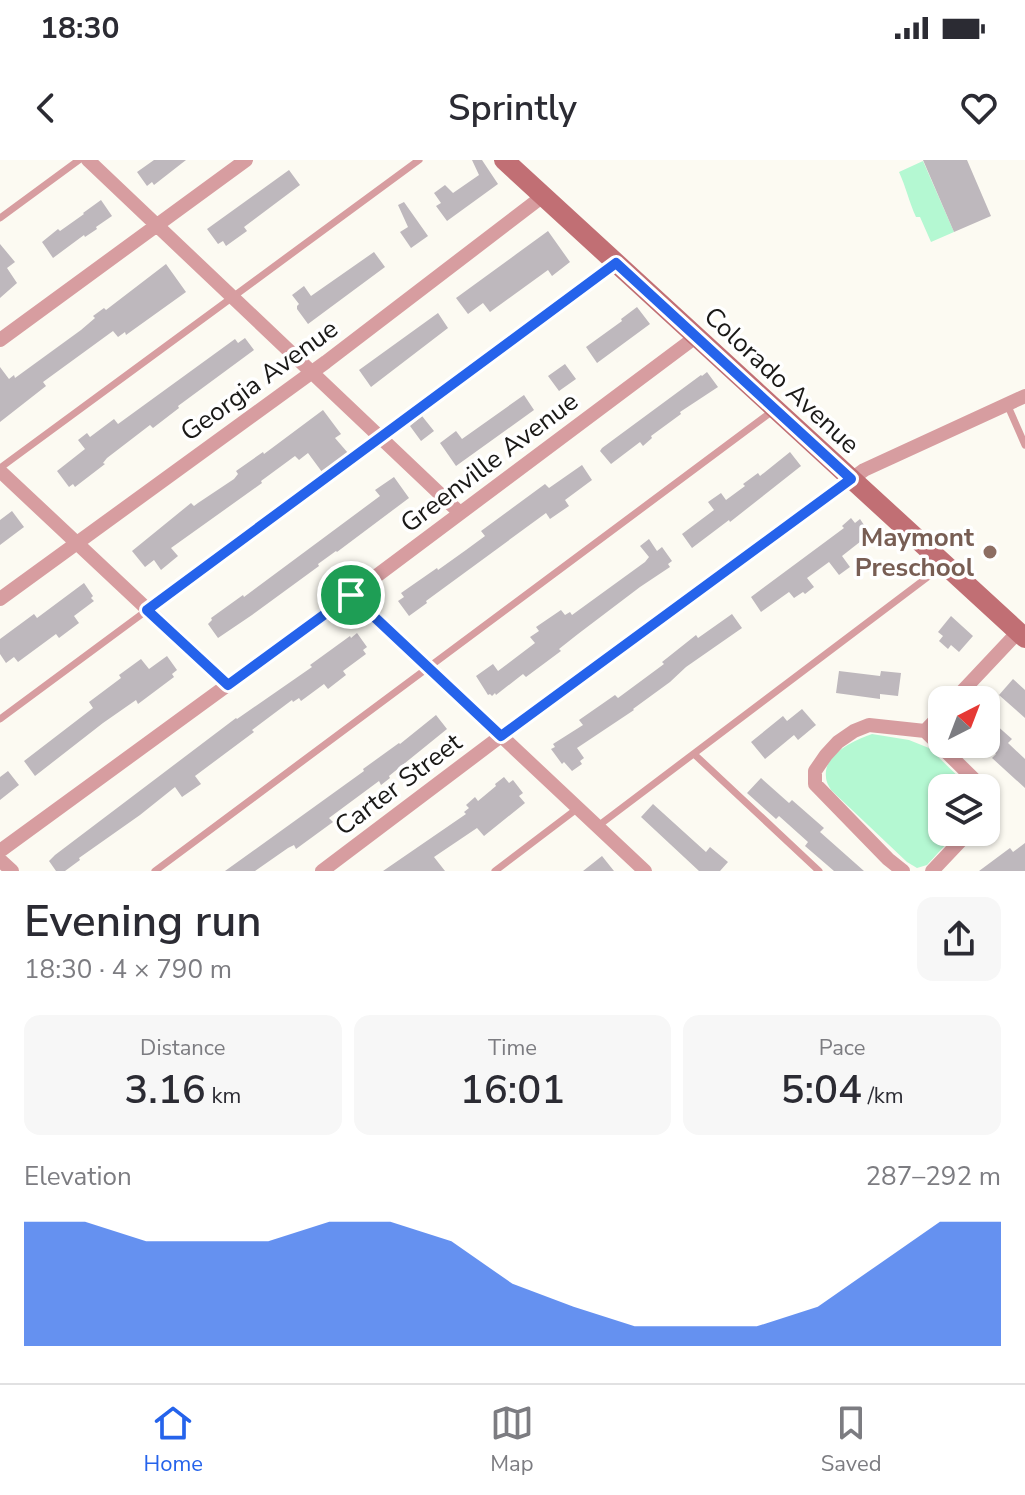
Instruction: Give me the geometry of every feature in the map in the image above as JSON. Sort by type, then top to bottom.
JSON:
[{"type":"street","points":[[88,160],[460,513]]},
{"type":"street","points":[[0,340],[246,160]]},
{"type":"street","name":"Colorado Avenue","points":[[504,160],[1022,635]]},
{"type":"street","name":"Georgia Avenue","points":[[0,599],[312,372],[543,196]]},
{"type":"street","name":"Greenville Avenue","points":[[0,851],[351,595],[697,336]]},
{"type":"street","name":"Carter Street","points":[[322,871],[867,468],[1025,396]]},
{"type":"street","points":[[0,469],[228,685]]},
{"type":"street","points":[[351,595],[645,871]]},
{"type":"street","points":[[969,686],[1022,635]]},
{"type":"street","points":[[903,871],[815,784],[815,771],[838,742],[869,725],[925,731],[969,774]]},
{"type":"street","points":[[925,731],[928,728]]},
{"type":"street","points":[[932,871],[956,846]]},
{"type":"street","points":[[0,860],[12,871]]},
{"type":"lane","points":[[0,218],[79,160]]},
{"type":"lane","points":[[0,469],[419,160]]},
{"type":"lane","points":[[0,719],[616,263]]},
{"type":"lane","points":[[1007,404],[1025,445]]},
{"type":"lane","points":[[155,871],[776,409]]},
{"type":"lane","points":[[597,827],[929,576],[942,562]]},
{"type":"lane","points":[[694,754],[819,871]]},
{"type":"lane","points":[[495,871],[578,808]]},
{"type":"green space","points":[[923,161],[954,232],[931,242],[920,217],[916,217],[899,172]]},
{"type":"green space","points":[[872,734],[909,740],[928,748],[928,758],[939,758],[956,774],[928,774],[928,846],[944,846],[927,865],[917,868],[907,862],[831,790],[826,769],[835,755],[849,744]]},
{"type":"building","points":[[154,160],[186,160],[154,185],[152,182],[147,186],[137,172]]},
{"type":"building","points":[[472,160],[482,160],[498,184],[447,221],[436,206],[441,203],[434,193],[445,185],[453,193],[479,175]]},
{"type":"building","points":[[923,160],[967,160],[991,216],[954,232]]},
{"type":"building","points":[[289,170],[300,185],[244,227],[247,231],[226,246],[223,241],[218,244],[207,229]]},
{"type":"building","points":[[101,200],[112,216],[53,258],[42,242]]},
{"type":"building","points":[[404,202],[428,236],[411,248],[400,232],[408,227],[398,205]]},
{"type":"building","points":[[548,231],[570,262],[552,276],[548,270],[490,312],[483,303],[468,314],[456,298]]},
{"type":"building","points":[[0,244],[15,262],[7,268],[17,283],[0,298]]},
{"type":"building","points":[[374,252],[385,267],[308,324],[292,295],[304,286],[311,296]]},
{"type":"building","points":[[166,264],[186,292],[126,335],[125,332],[118,337],[113,331],[43,382],[46,386],[0,422],[0,367],[9,379],[14,375],[15,378],[81,330],[95,318],[93,316],[104,308],[106,310]]},
{"type":"building","points":[[637,307],[650,324],[597,363],[586,347]]},
{"type":"building","points":[[438,313],[448,328],[371,387],[359,370]]},
{"type":"building","points":[[245,338],[254,350],[153,428],[150,425],[75,487],[73,484],[69,487],[57,471],[85,449],[78,440],[87,433],[90,437],[114,419],[118,424],[235,339],[238,343]]},
{"type":"building","points":[[565,364],[576,379],[559,391],[548,376]]},
{"type":"building","points":[[707,372],[718,387],[680,412],[643,446],[640,442],[611,464],[600,451],[602,448]]},
{"type":"building","points":[[524,395],[534,410],[456,466],[440,443],[456,431],[462,439]]},
{"type":"building","points":[[323,410],[341,434],[335,438],[348,453],[322,472],[308,453],[299,460],[295,456],[171,548],[178,556],[161,570],[154,560],[145,567],[132,551],[191,503],[194,506],[234,479],[238,474],[236,471]]},
{"type":"building","points":[[422,416],[434,431],[421,441],[410,426]]},
{"type":"building","points":[[790,452],[801,466],[692,548],[682,534],[714,510],[708,502],[721,493],[726,500],[745,486],[743,484],[758,473],[760,476]]},
{"type":"building","points":[[582,465],[592,480],[565,500],[569,506],[550,519],[546,513],[409,616],[398,601],[404,597],[401,593],[485,536],[481,531],[545,484],[549,488]]},
{"type":"building","points":[[394,477],[409,498],[218,638],[208,624],[211,618],[380,496],[375,490]]},
{"type":"building","points":[[12,511],[24,527],[0,545],[0,520]]},
{"type":"building","points":[[851,518],[855,523],[860,519],[870,534],[842,556],[850,567],[839,575],[829,562],[807,578],[814,587],[805,594],[803,592],[794,598],[789,592],[761,612],[751,597],[844,528],[842,526]]},
{"type":"building","points":[[649,539],[657,551],[662,547],[672,561],[668,564],[670,567],[578,634],[526,677],[523,674],[496,695],[488,695],[476,676],[493,664],[498,671],[535,643],[530,637],[539,631],[536,627],[561,610],[565,615],[570,612],[572,615],[645,562],[649,557],[640,546]]},
{"type":"building","points":[[84,583],[94,601],[74,616],[79,623],[59,638],[56,634],[18,662],[14,657],[6,663],[0,654],[0,639],[34,614],[37,618]]},
{"type":"building","points":[[732,614],[742,628],[686,667],[634,710],[577,748],[584,758],[580,761],[582,764],[572,771],[564,762],[562,764],[551,749],[555,747],[553,744],[583,725],[579,720],[615,695],[618,698],[664,664],[662,662],[696,635],[698,638]]},
{"type":"building","points":[[951,616],[973,636],[959,652],[951,645],[948,649],[939,641],[943,636],[938,632]]},
{"type":"building","points":[[357,633],[367,647],[363,650],[366,654],[343,671],[346,675],[328,689],[324,684],[301,701],[299,698],[292,700],[195,776],[201,784],[182,797],[175,787],[65,871],[56,871],[49,861],[55,855],[236,718]]},
{"type":"building","points":[[167,656],[177,670],[172,674],[174,677],[138,704],[136,700],[103,723],[35,776],[24,761],[93,708],[89,702],[121,678],[119,675],[141,659],[149,669]]},
{"type":"building","points":[[839,671],[880,676],[881,671],[901,673],[898,696],[880,694],[880,699],[836,693]]},
{"type":"building","points":[[1013,679],[1025,690],[1025,718],[1000,696]]},
{"type":"building","points":[[802,709],[816,725],[798,740],[794,735],[765,759],[751,742],[783,716],[787,721]]},
{"type":"building","points":[[436,715],[447,729],[381,785],[379,781],[329,818],[333,822],[296,849],[294,845],[288,848],[255,871],[225,871],[364,771]]},
{"type":"building","points":[[1000,728],[1012,739],[1008,743],[1025,759],[1025,788],[992,758],[1000,758]]},
{"type":"building","points":[[8,771],[19,785],[0,800],[0,777]]},
{"type":"building","points":[[504,777],[509,783],[513,780],[523,793],[519,796],[525,803],[484,836],[477,828],[434,857],[445,871],[383,871],[466,814],[464,812],[469,808],[466,805],[475,797],[478,801]]},
{"type":"building","points":[[761,778],[824,828],[820,832],[864,871],[834,871],[805,846],[808,842],[747,793]]},
{"type":"building","points":[[653,804],[706,852],[710,847],[728,862],[720,871],[699,871],[641,817]]},
{"type":"building","points":[[1025,843],[1025,871],[979,871],[1010,848],[1013,852]]},
{"type":"building","points":[[602,856],[614,871],[583,871]]},
{"type":"place","name":"Maymont Preschool","points":[[990,552]]},
{"type":"route","points":[[616,263],[851,479],[501,736],[351,595],[228,685],[147,610],[616,263]]}]
